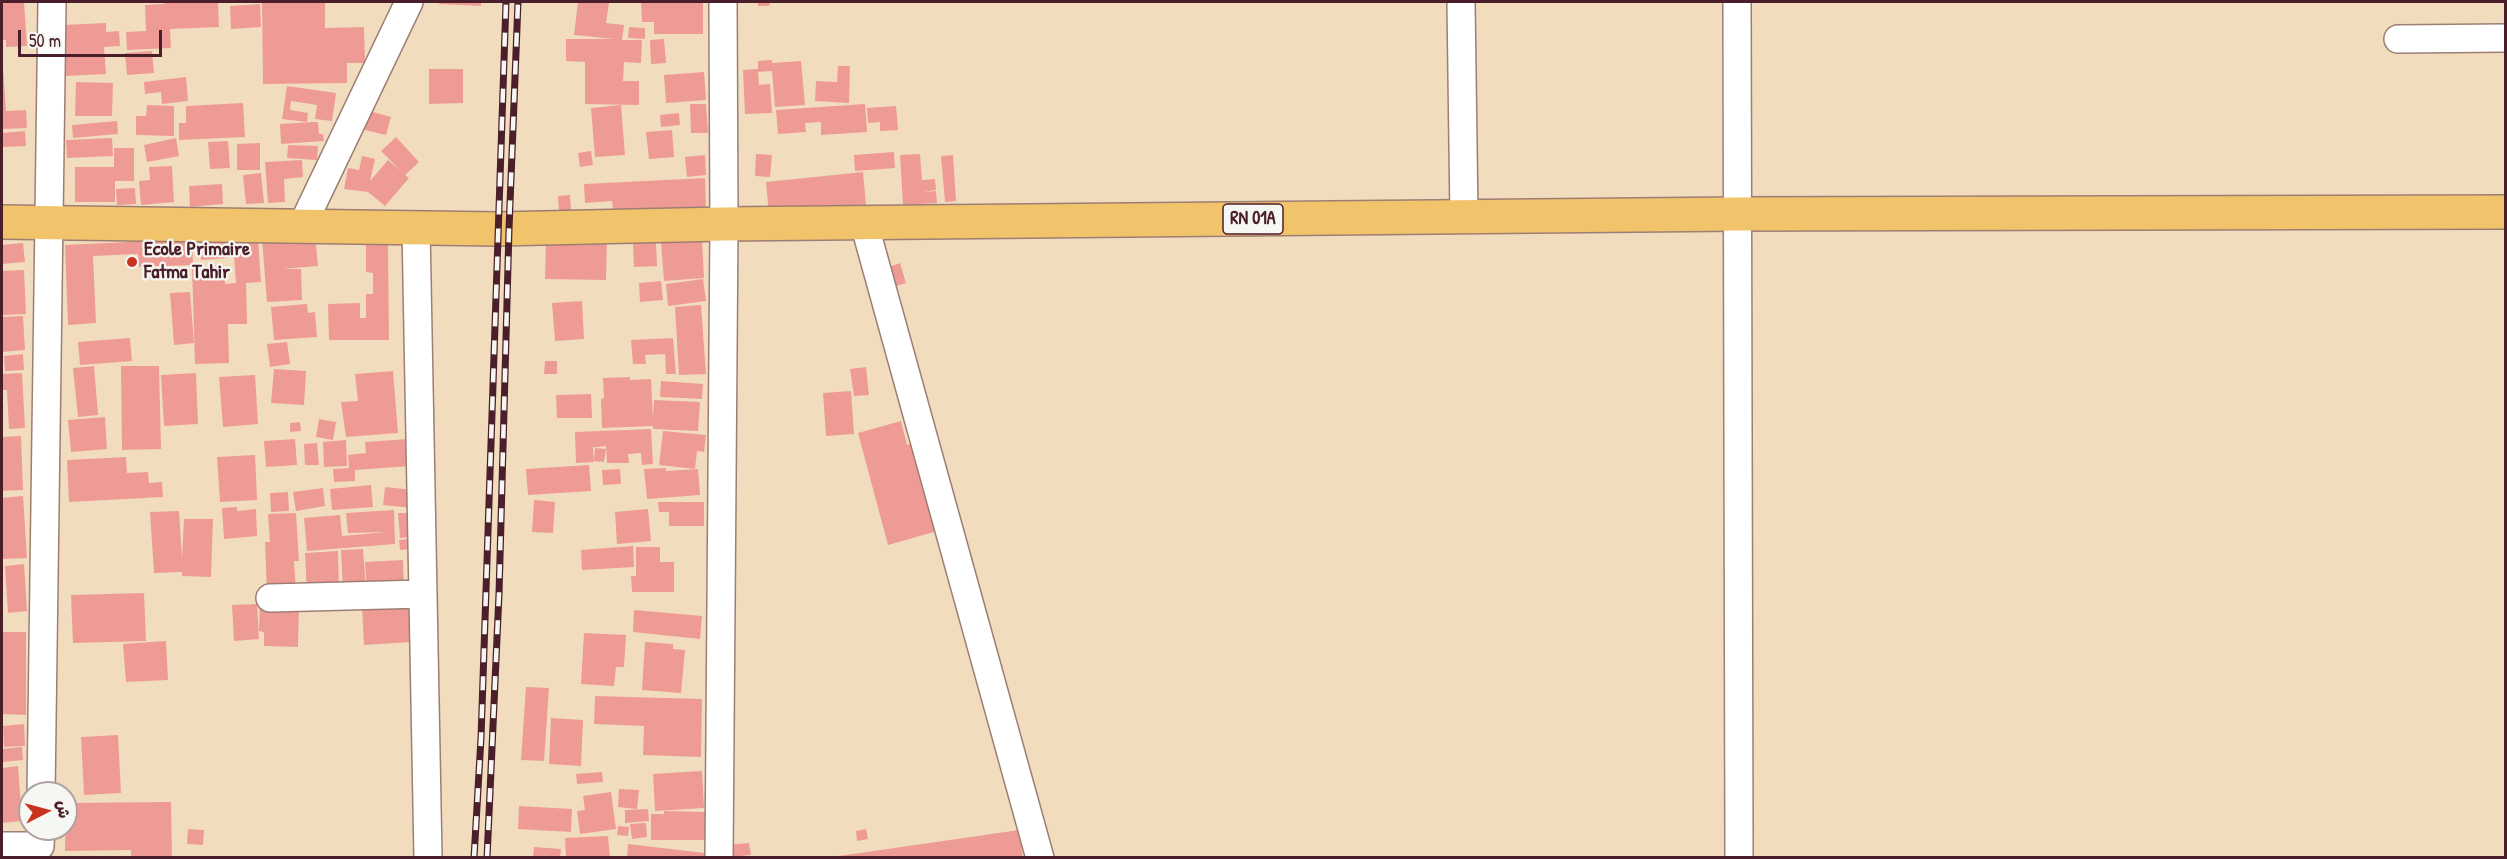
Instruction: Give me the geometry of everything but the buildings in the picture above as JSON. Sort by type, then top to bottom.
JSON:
[{"type":"main road","name":"RN 01A","points":[[2,222],[498,229],[724,224],[1738,214],[2505,212]]},
{"type":"street","points":[[41,781],[52,2]]},
{"type":"street","points":[[719,858],[724,224],[723,2]]},
{"type":"street","points":[[1461,2],[1464,217]]},
{"type":"street","points":[[1737,2],[1739,858]]},
{"type":"street","points":[[301,228],[405,4]]},
{"type":"street","points":[[2398,39],[2505,38]]},
{"type":"street","points":[[864,223],[1040,858]]},
{"type":"street","points":[[416,228],[428,858]]},
{"type":"street","points":[[270,598],[423,594]]},
{"type":"street","points":[[2,846],[46,844]]},
{"type":"railway","points":[[474,858],[481,738],[506,2]]},
{"type":"railway","points":[[487,858],[499,594],[518,2]]},
{"type":"place","name":"Ecole Primaire Fatma Tahir","points":[[132,262]]}]
